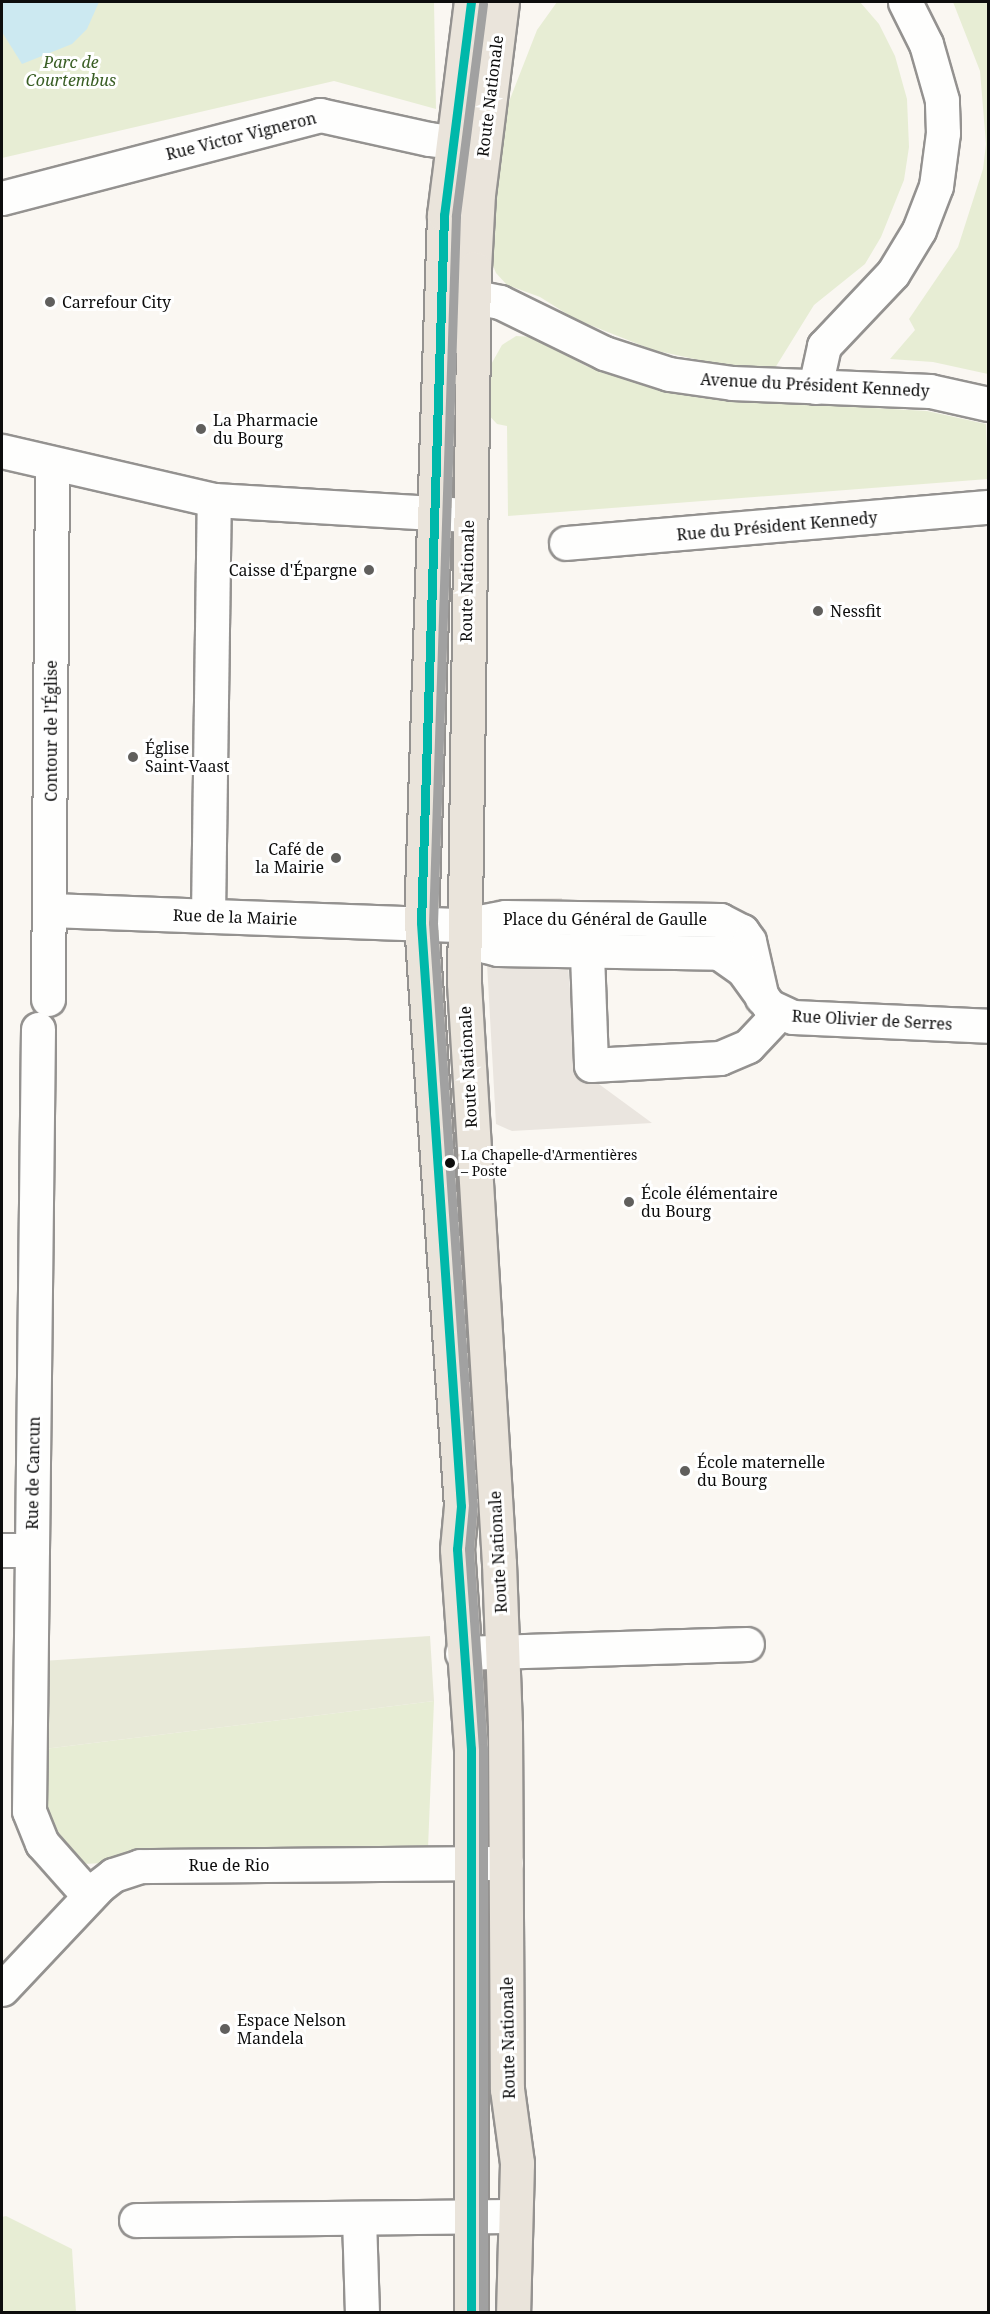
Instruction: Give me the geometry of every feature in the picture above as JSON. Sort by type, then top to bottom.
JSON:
[{"type":"main road","name":"Route Nationale","points":[[471,2],[451,142],[441,290],[421,923],[461,1506],[457,1549],[462,1653],[471,1749],[473,2215],[471,2313]]},
{"type":"main road","name":"Route Nationale","points":[[502,2],[483,146],[473,295],[468,514],[464,1013],[502,1651],[507,2089],[517,2163],[513,2313]]},
{"type":"street","points":[[815,387],[824,346],[893,273],[919,230],[936,186],[943,133],[942,100],[926,44],[904,2]]},
{"type":"street","name":"Rue Victor Vigneron","points":[[2,198],[304,117],[336,116],[451,142],[483,146]]},
{"type":"street","name":"Avenue du Président Kennedy","points":[[441,290],[473,295],[526,311],[604,353],[669,374],[732,383],[930,391],[988,404]]},
{"type":"street","points":[[2,451],[214,500],[468,514]]},
{"type":"street","name":"Contour de l'Église","points":[[48,999],[52,464]]},
{"type":"street","points":[[208,916],[214,500]]},
{"type":"street","name":"Rue du Président Kennedy","points":[[566,543],[988,507]]},
{"type":"street","name":"Rue de la Mairie","points":[[50,910],[464,925]]},
{"type":"street","name":"Place du Général de Gaulle","points":[[464,925],[505,917],[586,934],[720,920],[733,924],[742,931],[754,953],[770,1006]]},
{"type":"street","points":[[586,934],[591,1065],[720,1058],[748,1046],[770,1006]]},
{"type":"street","name":"Rue Olivier de Serres","points":[[770,1006],[807,1018],[988,1026]]},
{"type":"street","name":"Rue de Cancun","points":[[38,1029],[17,1550],[29,1811],[42,1843],[88,1895]]},
{"type":"street","points":[[462,1653],[747,1644]]},
{"type":"street","name":"Rue de Rio","points":[[2,1989],[88,1895],[113,1875],[140,1866],[506,1863]]},
{"type":"street","points":[[136,2220],[515,2216]]},
{"type":"street","points":[[359,2218],[362,2313]]},
{"type":"green space","name":"Parc de Courtembus","points":[[2,2],[434,2],[436,109],[334,81],[2,158]]},
{"type":"green space","points":[[557,2],[860,2],[879,24],[895,56],[907,99],[909,147],[904,180],[881,237],[865,264],[814,305],[775,368],[722,365],[653,350],[575,319],[540,297],[507,285],[496,273],[489,256],[505,112],[537,30]]},
{"type":"green space","points":[[953,2],[988,2],[988,374],[933,362],[890,359],[915,330],[909,319],[958,247],[983,169],[986,144],[980,71]]},
{"type":"green space","points":[[516,336],[533,337],[586,366],[639,384],[701,398],[927,411],[986,424],[988,479],[508,516],[507,426],[497,424],[485,411],[489,368],[502,345]]},
{"type":"green space","points":[[430,1636],[434,1701],[44,1749],[42,1661]]},
{"type":"green space","points":[[434,1701],[428,1848],[83,1864],[46,1819],[44,1749]]},
{"type":"green space","points":[[6,2216],[72,2249],[76,2312],[2,2312],[2,2217]]},
{"type":"shaded area","points":[[562,898],[577,1068],[652,1123],[512,1131],[496,1124],[486,946],[489,919],[496,899]]},
{"type":"water","points":[[2,2],[99,2],[87,29],[72,44],[22,64],[2,32]]},
{"type":"transit line","points":[[471,2],[444,215],[421,923],[461,1506],[457,1549],[471,1749],[471,2312]]},
{"type":"transit line","points":[[483,4],[456,216],[433,923],[473,1505],[469,1549],[483,1748],[483,2312]]},
{"type":"place","name":"Carrefour City","points":[[50,302]]},
{"type":"place","name":"La Pharmacie du Bourg","points":[[201,429]]},
{"type":"place","name":"Caisse d'Épargne","points":[[369,570]]},
{"type":"place","name":"Nessfit","points":[[818,611]]},
{"type":"place","name":"Église Saint-Vaast","points":[[133,757]]},
{"type":"place","name":"Café de la Mairie","points":[[336,858]]},
{"type":"place","name":"La Chapelle-d'Armentières – Poste","points":[[450,1163]]},
{"type":"place","name":"École élémentaire du Bourg","points":[[629,1202]]},
{"type":"place","name":"École maternelle du Bourg","points":[[685,1471]]},
{"type":"place","name":"Espace Nelson Mandela","points":[[225,2029]]}]
